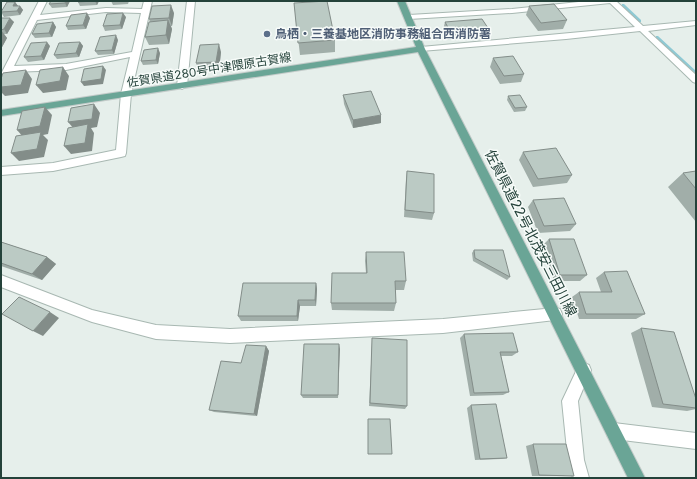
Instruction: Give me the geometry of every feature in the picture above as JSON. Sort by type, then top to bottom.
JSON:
[{"type":"main road","name":"佐賀県道22号北茂安三田川線","points":[[401,1],[409,17],[421,49],[584,370],[637,478]]},
{"type":"main road","name":"佐賀県道280号中津隈原古賀線","points":[[1,113],[421,49]]},
{"type":"street","points":[[1,83],[43,1]]},
{"type":"street","points":[[1,171],[53,167],[122,153],[126,94],[148,1]]},
{"type":"street","points":[[182,86],[191,1]]},
{"type":"street","points":[[409,17],[512,11],[611,1],[696,80]]},
{"type":"street","points":[[34,18],[106,10],[146,11]]},
{"type":"street","points":[[421,49],[696,23]]},
{"type":"street","points":[[8,69],[66,67],[135,54]]},
{"type":"street","points":[[1,281],[92,316],[156,332],[230,336],[443,326],[555,314]]},
{"type":"street","points":[[580,478],[576,460],[570,401],[584,370]]},
{"type":"street","points":[[614,431],[696,441]]},
{"type":"building","points":[[51,1],[66,1],[65,3],[49,4]]},
{"type":"building","points":[[327,1],[335,40],[298,43],[294,3]]},
{"type":"building","points":[[7,2],[15,2],[13,6],[20,6],[17,11],[1,12]]},
{"type":"building","points":[[554,4],[567,20],[541,23],[529,6]]},
{"type":"building","points":[[171,5],[169,18],[149,19],[152,6]]},
{"type":"building","points":[[87,13],[83,25],[66,26],[71,15]]},
{"type":"building","points":[[123,13],[120,25],[103,26],[107,14]]},
{"type":"building","points":[[1,18],[10,18],[4,29],[1,30]]},
{"type":"building","points":[[482,19],[488,28],[450,31],[445,22]]},
{"type":"building","points":[[168,20],[166,35],[145,37],[149,22]]},
{"type":"building","points":[[53,22],[49,33],[32,34],[37,24]]},
{"type":"building","points":[[116,35],[112,50],[95,51],[100,37]]},
{"type":"building","points":[[47,42],[41,56],[24,57],[31,43]]},
{"type":"building","points":[[80,42],[76,53],[54,55],[59,43]]},
{"type":"building","points":[[219,44],[216,62],[196,63],[200,45]]},
{"type":"building","points":[[158,48],[156,60],[141,61],[144,50]]},
{"type":"building","points":[[513,56],[524,74],[504,76],[493,58]]},
{"type":"building","points":[[103,66],[101,79],[81,82],[84,69]]},
{"type":"building","points":[[63,67],[60,81],[36,85],[40,70]]},
{"type":"building","points":[[26,70],[21,85],[1,87],[3,73]]},
{"type":"building","points":[[371,91],[381,115],[353,120],[343,95]]},
{"type":"building","points":[[520,95],[527,107],[515,108],[508,96]]},
{"type":"building","points":[[94,104],[92,119],[68,122],[71,108]]},
{"type":"building","points":[[45,107],[40,126],[17,130],[22,111]]},
{"type":"building","points":[[88,124],[85,143],[64,146],[68,128]]},
{"type":"building","points":[[41,132],[37,149],[11,153],[16,136]]},
{"type":"building","points":[[556,148],[572,175],[538,179],[523,152]]},
{"type":"building","points":[[407,171],[434,174],[434,213],[405,210]]},
{"type":"building","points":[[696,171],[696,189],[683,173]]},
{"type":"building","points":[[564,198],[576,224],[544,226],[533,200]]},
{"type":"building","points":[[549,239],[574,239],[587,275],[560,275]]},
{"type":"building","points":[[1,242],[47,257],[32,274],[1,263]]},
{"type":"building","points":[[474,250],[503,250],[510,277],[475,258]]},
{"type":"building","points":[[366,252],[404,252],[406,281],[395,281],[396,303],[331,303],[332,273],[367,273]]},
{"type":"building","points":[[627,271],[645,314],[586,314],[579,292],[612,292],[604,272]]},
{"type":"building","points":[[243,283],[316,283],[315,300],[298,300],[297,316],[238,316]]},
{"type":"building","points":[[19,297],[50,312],[33,331],[2,314]]},
{"type":"building","points":[[641,328],[674,332],[696,399],[696,408],[663,404]]},
{"type":"building","points":[[513,333],[518,352],[500,352],[509,392],[474,393],[464,334]]},
{"type":"building","points":[[372,338],[407,340],[407,406],[370,403]]},
{"type":"building","points":[[304,344],[339,344],[338,395],[301,395]]},
{"type":"building","points":[[246,345],[266,346],[254,414],[209,410],[221,361],[241,363]]},
{"type":"building","points":[[496,404],[507,458],[480,459],[471,405]]},
{"type":"building","points":[[368,419],[390,419],[392,454],[368,454]]},
{"type":"building","points":[[533,444],[566,444],[574,476],[539,475]]},
{"type":"waterway","points":[[623,5],[640,21]]},
{"type":"waterway","points":[[657,37],[696,73]]},
{"type":"place","name":"鳥栖・三養基地区消防事務組合西消防署","points":[[267,34]]}]
